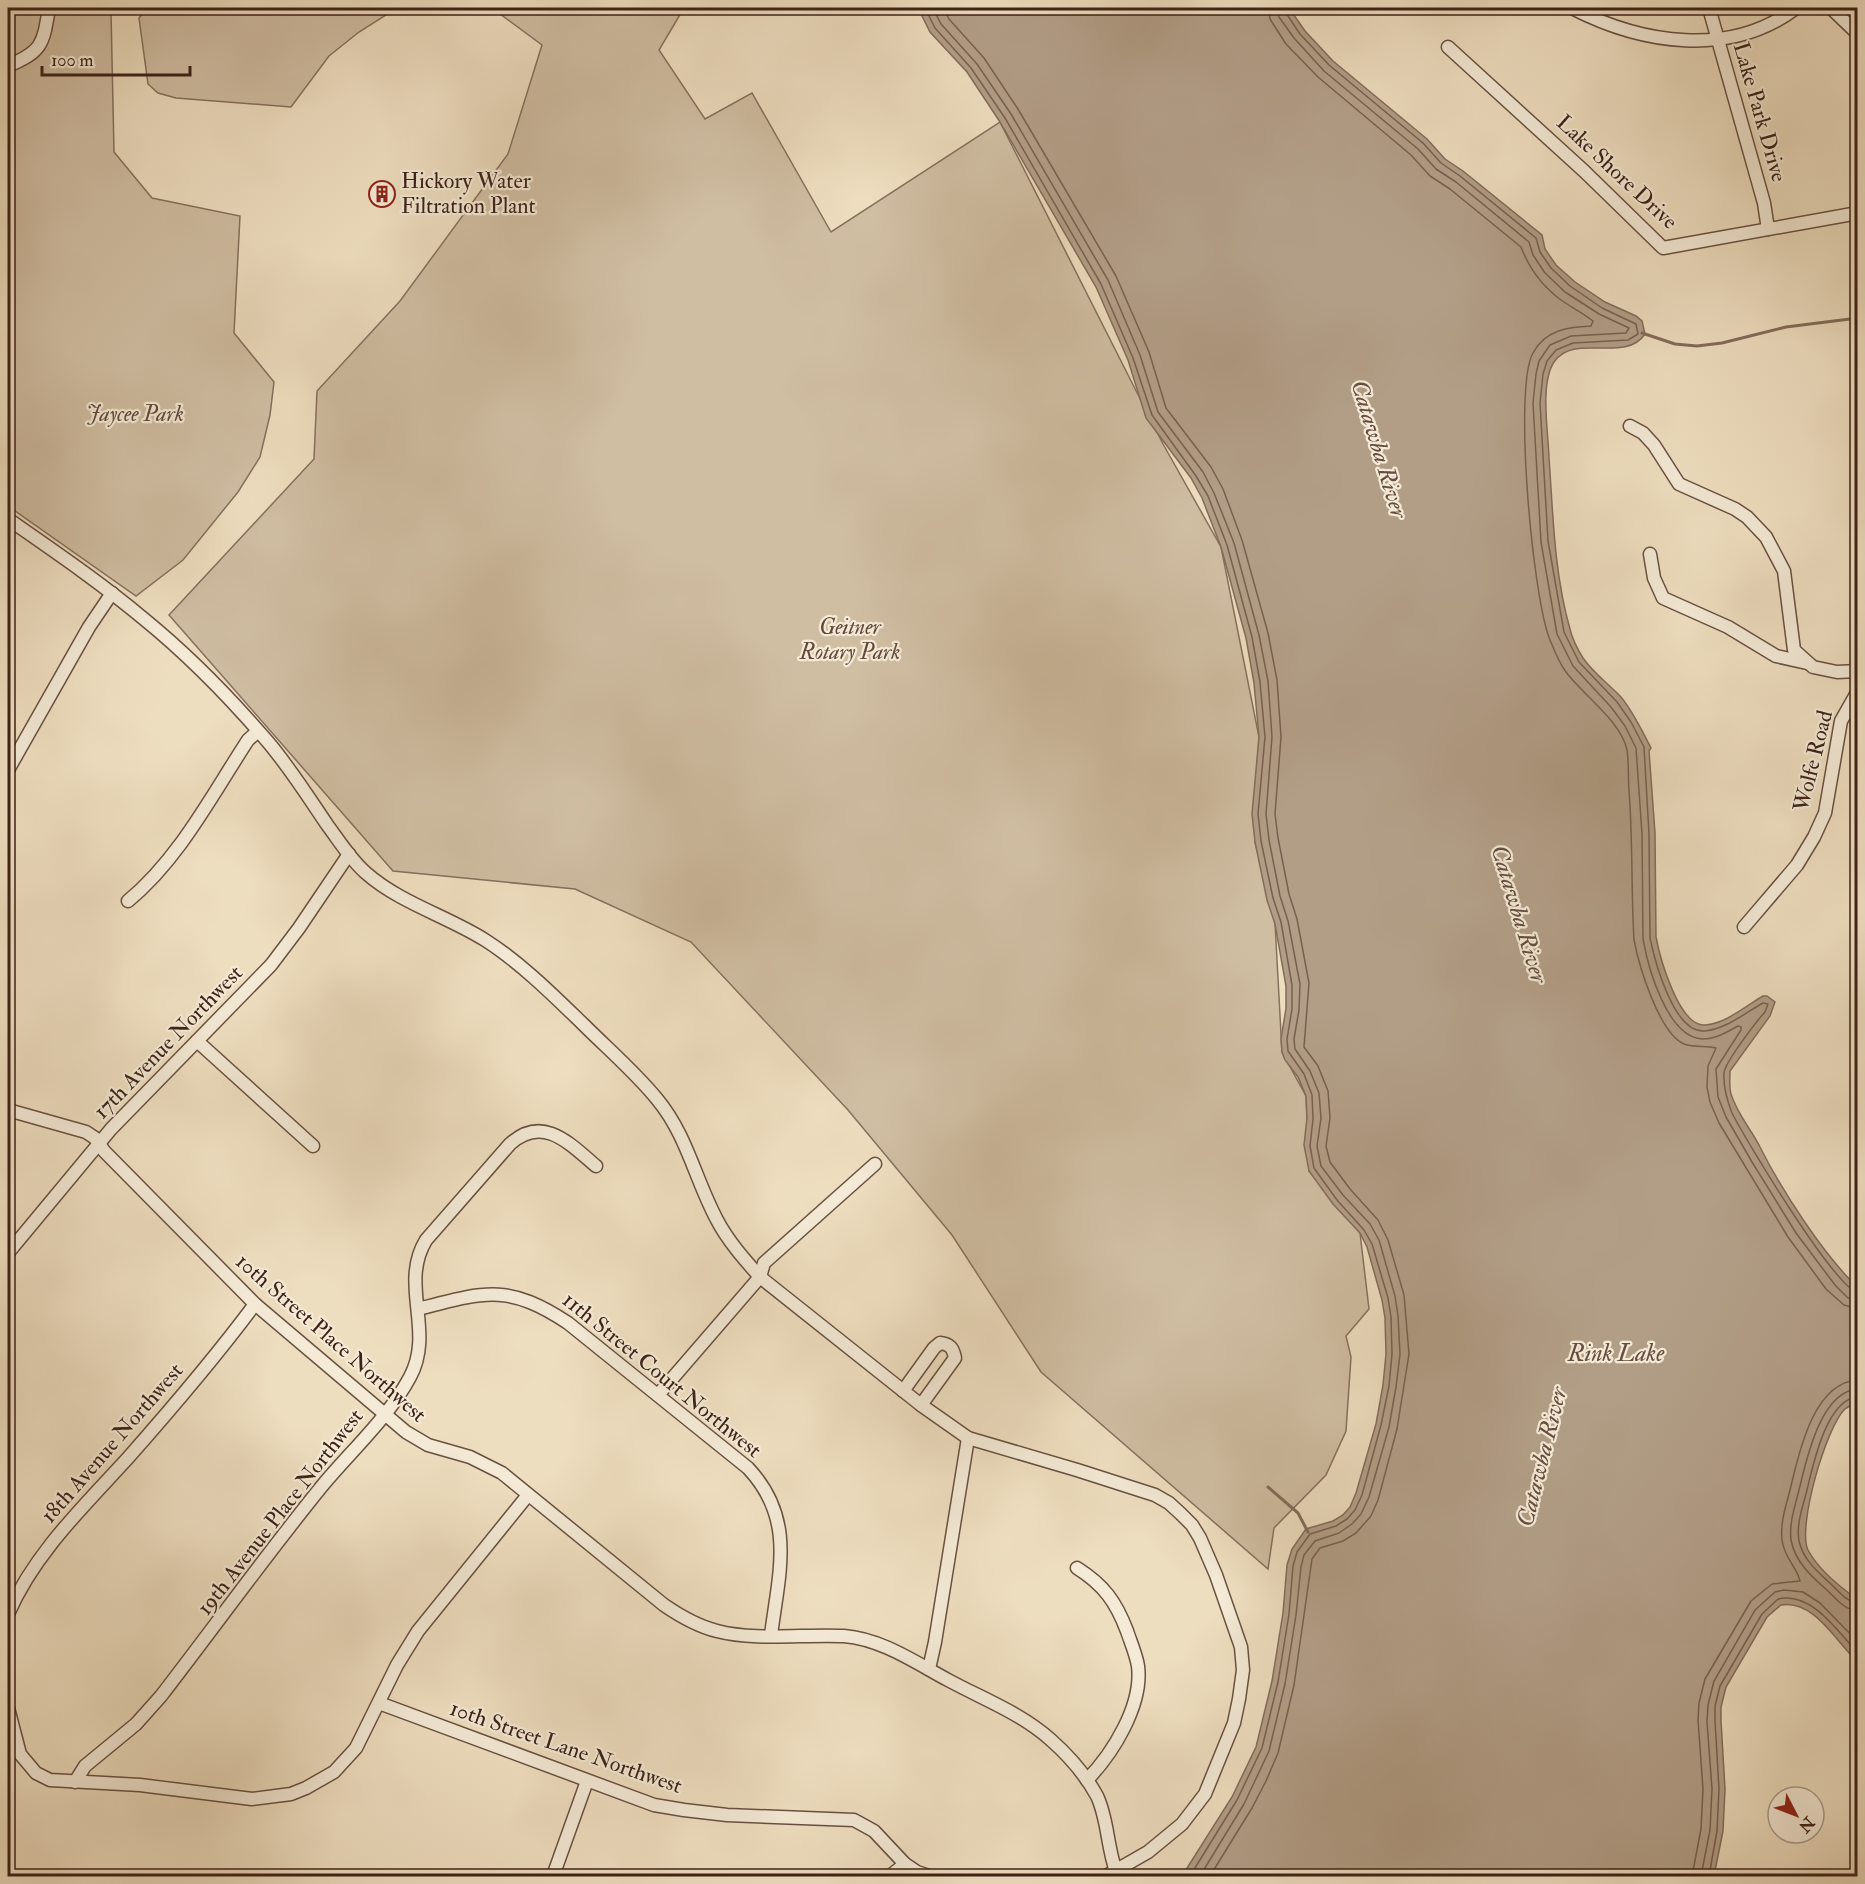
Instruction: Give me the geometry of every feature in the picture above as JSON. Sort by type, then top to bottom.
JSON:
[{"type":"street","points":[[8,66],[27,58],[39,47],[46,28],[49,8]]},
{"type":"street","points":[[1572,8],[1648,35],[1690,41],[1718,40],[1778,21],[1796,8]]},
{"type":"street","name":"Lake Park Drive","points":[[1709,8],[1764,203],[1768,229]]},
{"type":"street","points":[[1831,8],[1857,34]]},
{"type":"street","name":"Lake Shore Drive","points":[[1448,47],[1584,171],[1663,248],[1857,213]]},
{"type":"street","points":[[1630,426],[1643,433],[1654,445],[1679,484],[1735,509],[1747,517],[1766,537],[1784,571],[1794,650],[1813,667],[1837,672],[1857,671]]},
{"type":"street","points":[[8,519],[146,620],[206,677],[258,731],[291,771],[349,854],[366,873],[392,891],[497,948],[553,995],[647,1088],[679,1130],[717,1222],[739,1254],[760,1277],[921,1405],[968,1438],[1155,1495],[1169,1503],[1192,1526],[1203,1544],[1216,1575],[1241,1647],[1243,1670],[1239,1699],[1226,1744],[1205,1794],[1182,1824],[1166,1839],[1111,1874]]},
{"type":"street","points":[[1650,554],[1654,578],[1663,597],[1728,627],[1776,656],[1809,663]]},
{"type":"street","points":[[8,770],[10,757],[112,593]]},
{"type":"street","name":"Wolfe Road","points":[[1744,927],[1797,866],[1814,837],[1825,813],[1841,721],[1857,691]]},
{"type":"street","points":[[128,901],[140,891],[179,844],[248,740],[258,731]]},
{"type":"street","name":"17th Avenue Northwest","points":[[8,1253],[140,1097],[271,965],[349,854]]},
{"type":"street","points":[[197,1041],[313,1146]]},
{"type":"street","name":"10th Street Place Northwest","points":[[8,1110],[73,1127],[94,1138],[255,1304],[384,1414],[419,1441],[438,1449],[470,1457],[502,1473],[678,1615],[716,1631],[740,1635],[858,1638],[884,1646],[1029,1724],[1051,1740],[1087,1780],[1102,1809],[1111,1874]]},
{"type":"street","name":"19th Avenue Place Northwest","points":[[75,1782],[85,1766],[136,1724],[161,1696],[320,1489],[384,1414],[409,1378],[416,1364],[421,1338],[414,1271],[423,1244],[515,1139],[533,1131],[553,1134],[563,1138],[596,1166]]},
{"type":"street","points":[[658,1395],[760,1277],[764,1263],[875,1164]]},
{"type":"street","name":"11th Street Court Northwest","points":[[418,1309],[482,1294],[503,1295],[530,1301],[544,1307],[568,1323],[747,1468],[769,1495],[777,1517],[781,1539],[771,1635]]},
{"type":"street","name":"18th Avenue Northwest","points":[[8,1614],[27,1578],[54,1541],[185,1394],[255,1304]]},
{"type":"street","points":[[903,1391],[934,1348],[940,1342],[948,1344],[954,1349],[955,1358],[921,1405]]},
{"type":"street","points":[[929,1669],[968,1438]]},
{"type":"street","points":[[8,1711],[20,1754],[30,1767],[50,1780],[149,1786],[252,1799],[291,1794],[306,1788],[334,1772],[356,1748],[397,1665],[418,1631],[528,1495]]},
{"type":"street","points":[[1077,1568],[1088,1575],[1111,1598],[1119,1611],[1138,1666],[1136,1693],[1116,1744],[1104,1762],[1087,1780]]},
{"type":"street","name":"10th Street Lane Northwest","points":[[379,1703],[654,1804],[727,1815],[854,1820],[874,1831],[905,1864]]},
{"type":"street","points":[[553,1876],[587,1781]]},
{"type":"street","points":[[890,1876],[905,1864],[929,1876]]},
{"type":"green space","points":[[159,8],[397,8],[359,32],[329,56],[291,107],[176,98],[158,93],[148,84],[139,18],[143,13]]},
{"type":"green space","name":"Geitner Rotary Park","points":[[492,8],[684,8],[659,50],[705,119],[752,93],[831,232],[1000,122],[1163,444],[1221,547],[1259,737],[1255,842],[1275,923],[1282,1052],[1306,1096],[1309,1171],[1360,1233],[1369,1309],[1346,1336],[1351,1357],[1346,1431],[1326,1475],[1274,1528],[1268,1569],[1041,1372],[952,1235],[848,1110],[691,942],[575,889],[393,871],[169,615],[314,459],[317,391],[400,301],[508,154],[542,45]]},
{"type":"green space","name":"Jaycee Park","points":[[8,10],[111,12],[114,152],[152,198],[240,216],[234,333],[274,382],[270,415],[260,457],[238,492],[183,560],[136,596],[8,506]]},
{"type":"water","name":"Rink Lake","points":[[918,8],[1289,8],[1305,31],[1333,61],[1427,139],[1445,159],[1542,235],[1545,249],[1556,265],[1575,282],[1605,302],[1642,321],[1645,334],[1636,343],[1625,347],[1574,349],[1563,353],[1554,362],[1547,382],[1546,421],[1555,543],[1565,608],[1572,636],[1583,658],[1591,669],[1626,703],[1651,748],[1649,751],[1655,833],[1656,937],[1672,990],[1687,1015],[1696,1023],[1705,1025],[1728,1018],[1763,996],[1775,1002],[1770,1016],[1730,1071],[1731,1094],[1740,1115],[1791,1202],[1831,1258],[1858,1288],[1857,1402],[1845,1409],[1830,1435],[1815,1478],[1806,1521],[1808,1550],[1817,1564],[1857,1599],[1857,1661],[1824,1624],[1804,1609],[1793,1605],[1781,1605],[1767,1617],[1726,1687],[1721,1707],[1725,1789],[1723,1831],[1714,1876],[1182,1876],[1232,1797],[1256,1747],[1272,1681],[1283,1613],[1287,1565],[1292,1549],[1306,1529],[1333,1521],[1343,1515],[1350,1507],[1356,1493],[1376,1424],[1383,1385],[1386,1354],[1385,1318],[1367,1247],[1360,1233],[1333,1204],[1309,1171],[1304,1145],[1307,1118],[1306,1096],[1298,1077],[1282,1052],[1286,986],[1275,924],[1267,900],[1255,842],[1252,814],[1259,737],[1254,683],[1246,638],[1221,547],[1202,498],[1191,478],[1146,418],[1128,360],[1096,287],[1000,122],[967,72],[930,32]]},
{"type":"waterway","points":[[1642,333],[1675,344],[1697,346],[1722,343],[1786,327],[1858,318]]},
{"type":"waterway","points":[[1268,1487],[1298,1513],[1308,1532]]},
{"type":"place","name":"Hickory Water Filtration Plant","points":[[382,194]]},
{"type":"water label","name":"Catawba River","points":[[1379,449]]},
{"type":"water label","name":"Catawba River","points":[[1519,914]]},
{"type":"water label","name":"Catawba River","points":[[1542,1457]]}]
